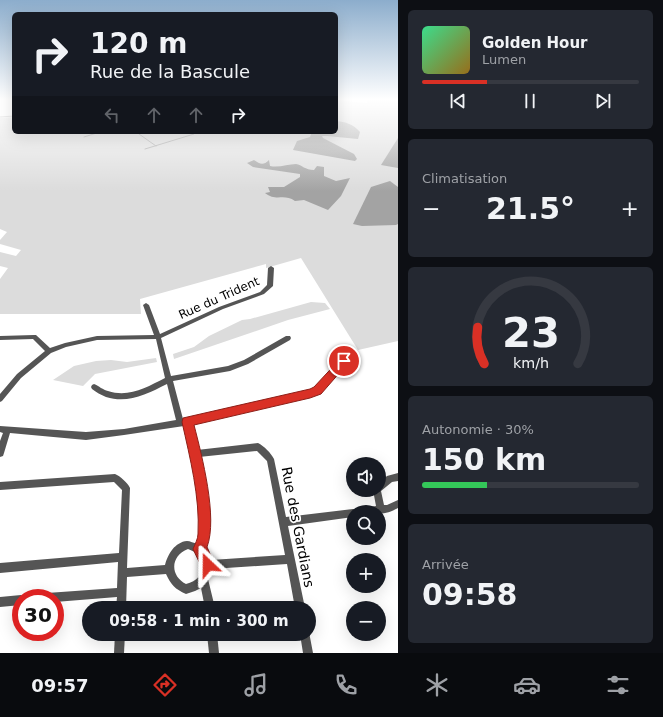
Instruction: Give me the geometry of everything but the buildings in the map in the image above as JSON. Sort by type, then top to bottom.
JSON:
[{"type":"street","name":"Rue du Trident","points":[[158,337],[220,308],[262,293],[270,286],[271,268]]},
{"type":"street","points":[[146,305],[158,337],[169,379],[195,454],[201,493],[205,536],[200,549]]},
{"type":"street","points":[[0,338],[34,337],[49,351]]},
{"type":"street","points":[[0,400],[19,376],[49,351],[82,340],[97,338],[158,337]]},
{"type":"street","points":[[94,387],[107,394],[125,397],[145,392],[169,379],[228,369],[246,362],[288,338]]},
{"type":"street","points":[[0,453],[3,429],[86,436],[124,432],[183,422],[310,394],[318,391],[344,361]]},
{"type":"street","name":"Rue des Gardians","points":[[195,454],[258,447],[270,459],[299,601]]},
{"type":"street","points":[[386,482],[390,479],[398,477]]},
{"type":"street","points":[[0,486],[115,478],[126,488],[121,601]]},
{"type":"street","points":[[386,509],[398,504]]},
{"type":"street","points":[[283,522],[346,514]]},
{"type":"street","points":[[204,580],[193,589],[180,587],[175,583],[169,569],[173,555],[177,550],[188,545],[200,549],[204,553],[208,565],[204,580],[208,601]]},
{"type":"street","points":[[0,568],[123,557]]},
{"type":"street","points":[[208,565],[290,559]]},
{"type":"street","points":[[123,573],[169,569]]},
{"type":"street","points":[[64,597],[122,592]]},
{"type":"street","points":[[0,602],[12,601]]},
{"type":"street","points":[[120,641],[120,653]]},
{"type":"street","points":[[213,641],[214,653]]},
{"type":"street","points":[[306,641],[308,653]]},
{"type":"shaded area","points":[[0,130],[12,130],[12,134],[338,134],[338,130],[398,130],[398,341],[358,350],[301,258],[266,268],[266,264],[140,299],[141,314],[0,314],[0,279],[8,268],[0,266],[0,252],[16,256],[21,250],[0,244],[0,240],[7,232],[0,229]]},
{"type":"shaded area","points":[[338,130],[358,130],[360,132],[358,139],[322,136],[323,138],[354,154],[357,159],[355,161],[293,150],[297,141],[310,137],[311,134],[338,134]]},
{"type":"shaded area","points":[[398,138],[398,168],[381,165]]},
{"type":"shaded area","points":[[254,160],[262,164],[269,160],[270,166],[296,164],[314,170],[317,166],[324,167],[324,176],[336,181],[350,178],[341,196],[328,210],[304,200],[295,201],[287,198],[269,196],[265,193],[270,192],[268,187],[284,187],[300,177],[300,174],[253,167],[247,163]]},
{"type":"shaded area","points":[[390,181],[398,187],[398,224],[362,226],[353,224],[371,187]]},
{"type":"shaded area","points":[[311,302],[325,303],[330,309],[288,320],[174,359],[173,354],[194,347],[209,336],[242,320]]},
{"type":"shaded area","points":[[156,358],[157,362],[95,374],[83,386],[53,380],[74,366],[96,361],[111,360],[127,362]]},
{"type":"waterway","points":[[84,137],[94,134]]},
{"type":"waterway","points":[[139,134],[156,146]]},
{"type":"waterway","points":[[156,146],[194,134]]},
{"type":"waterway","points":[[145,149],[156,146]]},
{"type":"route","points":[[208,565],[204,553],[200,549],[205,536],[201,493],[195,454],[187,422],[318,391],[344,361]]}]
